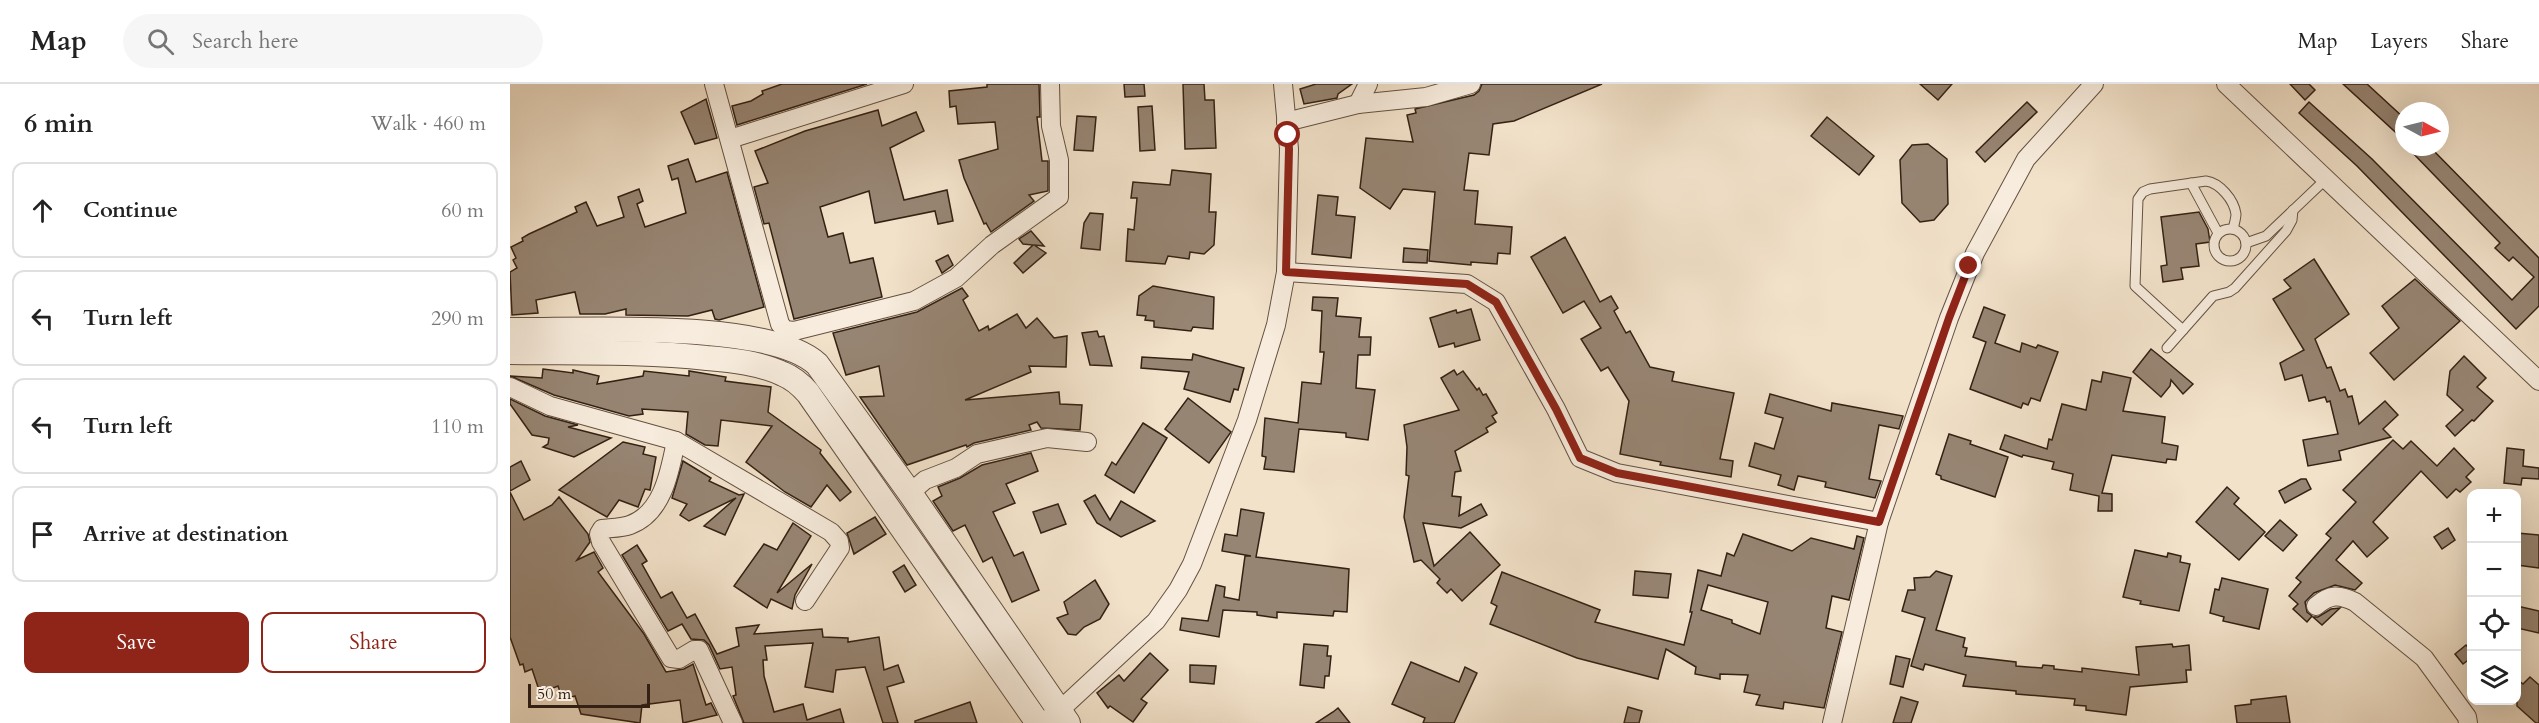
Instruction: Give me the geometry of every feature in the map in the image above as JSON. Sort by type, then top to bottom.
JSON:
[{"type":"street","points":[[714,84],[753,234],[780,324],[785,330],[794,331],[914,301],[956,278],[992,246],[1059,197],[1059,160],[1051,126],[1050,84]]},
{"type":"street","points":[[730,139],[904,84]]},
{"type":"street","points":[[1052,720],[1156,621],[1178,590],[1192,564],[1247,420],[1276,326],[1286,272],[1289,149],[1282,84]]},
{"type":"street","points":[[1358,104],[1368,84]]},
{"type":"street","points":[[1286,122],[1358,104],[1426,97],[1471,84]]},
{"type":"street","points":[[1832,723],[1879,522],[1949,318],[1989,223],[2026,159],[2094,84]]},
{"type":"street","points":[[2226,84],[2539,381]]},
{"type":"street","points":[[1286,272],[1467,284],[1496,302],[1556,409],[1580,458],[1617,473],[1879,522]]},
{"type":"street","points":[[510,330],[660,331],[744,336],[777,343],[799,352],[817,364],[910,493],[1052,720]]},
{"type":"street","points":[[510,352],[672,354],[714,358],[757,365],[784,374],[799,384],[1052,720]]},
{"type":"street","points":[[510,387],[550,406],[676,441],[831,532],[839,541],[840,548],[805,601]]},
{"type":"street","points":[[910,493],[925,480],[956,468],[977,454],[1040,438],[1087,442]]},
{"type":"street","points":[[676,441],[669,476],[651,512],[630,525],[602,529],[599,534],[601,542],[671,658],[679,659],[694,650],[699,650],[733,723]]},
{"type":"street","points":[[2316,606],[2326,597],[2334,596],[2343,596],[2355,602],[2424,658],[2467,717],[2468,723]]},
{"type":"lane","points":[[2246,243],[2266,236],[2326,179]]},
{"type":"lane","points":[[2183,330],[2135,286],[2138,199],[2143,192],[2150,189],[2206,181],[2220,186],[2236,215],[2233,229]]},
{"type":"lane","points":[[2191,183],[2218,233]]},
{"type":"lane","points":[[2167,348],[2213,296],[2235,288],[2286,231],[2294,210]]},
{"type":"lane","points":[[2225,229],[2233,229],[2242,234],[2246,243],[2245,249],[2240,258],[2224,260],[2216,253],[2215,238],[2225,229]]},
{"type":"building","points":[[782,84],[867,84],[737,125],[732,106],[751,101],[763,94],[762,91]]},
{"type":"building","points":[[987,84],[1039,84],[1040,117],[1037,117],[1042,161],[1048,161],[1048,191],[1029,195],[1034,201],[991,232],[986,223],[984,224],[964,178],[959,160],[998,149],[995,122],[958,124],[956,106],[950,107],[949,91],[987,87]]},
{"type":"building","points":[[1124,84],[1144,84],[1145,96],[1125,97]]},
{"type":"building","points":[[1183,84],[1204,84],[1205,100],[1214,100],[1216,148],[1185,149]]},
{"type":"building","points":[[1316,84],[1352,84],[1338,94],[1337,98],[1304,104],[1300,89]]},
{"type":"building","points":[[1482,84],[1602,84],[1514,121],[1493,124],[1489,155],[1469,153],[1464,190],[1478,191],[1475,224],[1512,227],[1510,254],[1498,253],[1497,264],[1471,262],[1471,265],[1429,261],[1435,192],[1403,189],[1390,209],[1360,188],[1366,138],[1413,142],[1407,115],[1416,113],[1415,109],[1474,95]]},
{"type":"building","points":[[1920,84],[1952,84],[1938,100]]},
{"type":"building","points":[[2290,84],[2309,84],[2315,90],[2305,100]]},
{"type":"building","points":[[2343,84],[2367,84],[2395,110],[2395,132]]},
{"type":"building","points":[[706,99],[717,138],[695,144],[681,112]]},
{"type":"building","points":[[2027,102],[2037,112],[1985,162],[1976,152]]},
{"type":"building","points":[[2309,102],[2372,159],[2512,300],[2534,277],[2513,257],[2509,261],[2495,248],[2500,243],[2416,156],[2439,156],[2539,258],[2539,306],[2516,329],[2357,166],[2299,113]]},
{"type":"building","points":[[1152,106],[1155,150],[1140,151],[1138,107]]},
{"type":"building","points":[[878,110],[882,126],[916,112],[924,131],[890,148],[904,200],[947,190],[953,221],[938,224],[935,211],[875,223],[869,191],[820,207],[828,237],[843,233],[850,263],[873,258],[882,297],[794,319],[769,223],[764,224],[754,187],[768,183],[755,151],[805,131]]},
{"type":"building","points":[[1077,116],[1096,117],[1093,151],[1074,150]]},
{"type":"building","points":[[1827,117],[1874,156],[1859,175],[1811,136]]},
{"type":"building","points":[[1928,144],[1947,159],[1948,204],[1934,220],[1920,222],[1902,203],[1900,160],[1912,145]]},
{"type":"building","points":[[688,159],[696,182],[727,172],[764,307],[719,320],[715,319],[712,310],[688,316],[626,315],[626,309],[605,314],[580,314],[575,292],[536,300],[538,313],[512,315],[510,272],[517,268],[511,247],[523,241],[522,238],[529,234],[577,212],[575,207],[586,202],[597,226],[624,217],[618,197],[639,189],[643,201],[637,204],[645,227],[686,213],[678,178],[672,180],[668,166]]},
{"type":"building","points":[[1172,170],[1211,174],[1209,212],[1216,212],[1214,245],[1204,254],[1190,252],[1189,259],[1168,256],[1165,264],[1126,261],[1128,229],[1134,230],[1137,198],[1131,198],[1133,182],[1170,185]]},
{"type":"building","points":[[1318,195],[1338,197],[1336,215],[1355,217],[1351,258],[1312,254]]},
{"type":"building","points":[[2199,212],[2208,229],[2210,242],[2196,244],[2199,266],[2181,268],[2183,279],[2163,282],[2161,266],[2167,265],[2161,217]]},
{"type":"building","points":[[1090,213],[1103,214],[1100,250],[1081,248],[1084,223]]},
{"type":"building","points":[[1031,231],[1044,246],[1034,245],[1046,253],[1023,273],[1014,263],[1033,245],[1023,244],[1019,239]]},
{"type":"building","points":[[1565,237],[1600,302],[1611,296],[1618,308],[1614,311],[1626,333],[1630,331],[1650,367],[1674,372],[1672,381],[1734,393],[1720,459],[1733,461],[1731,477],[1660,465],[1661,462],[1620,454],[1629,401],[1608,367],[1601,371],[1581,339],[1601,328],[1584,301],[1563,313],[1531,257]]},
{"type":"building","points":[[1404,248],[1428,250],[1427,263],[1403,262]]},
{"type":"building","points":[[948,255],[953,265],[942,273],[936,261]]},
{"type":"building","points":[[2314,259],[2349,314],[2315,339],[2327,368],[2331,367],[2340,391],[2345,389],[2348,397],[2352,396],[2359,424],[2385,401],[2398,415],[2383,429],[2391,437],[2339,451],[2341,460],[2308,466],[2303,440],[2338,434],[2330,401],[2327,402],[2325,397],[2309,401],[2302,375],[2285,380],[2280,363],[2304,350],[2273,299],[2291,288],[2284,280]]},
{"type":"building","points":[[2415,279],[2460,321],[2394,380],[2370,353],[2399,328],[2382,306]]},
{"type":"building","points":[[1153,286],[1214,297],[1213,329],[1193,327],[1191,331],[1154,327],[1154,321],[1145,320],[1146,316],[1137,315],[1139,296]]},
{"type":"building","points":[[962,288],[968,296],[963,300],[979,331],[988,326],[989,330],[1017,314],[1026,328],[1037,318],[1054,338],[1067,336],[1066,367],[1029,366],[1031,372],[965,400],[1059,392],[1060,404],[1082,405],[1080,430],[1041,428],[1037,422],[1029,425],[1031,430],[974,443],[967,447],[966,445],[907,465],[860,397],[884,396],[879,366],[846,375],[833,333],[917,312]]},
{"type":"building","points":[[1313,297],[1338,298],[1336,316],[1361,318],[1359,337],[1371,337],[1370,355],[1358,355],[1356,388],[1375,390],[1368,440],[1346,437],[1346,433],[1299,429],[1294,472],[1264,469],[1266,457],[1262,456],[1265,418],[1298,423],[1302,382],[1321,384],[1324,352],[1320,352],[1322,311],[1312,310]]},
{"type":"building","points":[[1984,307],[2005,315],[1995,343],[2020,352],[2022,343],[2036,348],[2038,345],[2058,352],[2040,401],[2031,398],[2028,405],[2023,403],[2021,408],[1970,389],[1986,342],[1973,337]]},
{"type":"building","points":[[1471,309],[1480,340],[1455,347],[1454,343],[1439,347],[1430,318],[1456,310],[1457,313]]},
{"type":"building","points":[[1097,331],[1099,337],[1104,336],[1112,366],[1090,365],[1082,333]]},
{"type":"building","points":[[2151,349],[2193,384],[2183,394],[2171,380],[2170,386],[2161,397],[2133,372]]},
{"type":"building","points":[[1193,354],[1244,368],[1238,390],[1234,389],[1230,402],[1184,389],[1189,372],[1141,368],[1142,357],[1192,360]]},
{"type":"building","points":[[2464,356],[2486,378],[2477,387],[2493,401],[2474,421],[2472,420],[2455,436],[2446,426],[2463,410],[2447,395],[2450,371]]},
{"type":"building","points":[[543,369],[573,373],[573,370],[599,376],[597,384],[643,376],[644,371],[689,376],[689,371],[726,377],[725,381],[771,387],[768,412],[821,450],[820,453],[851,492],[840,501],[827,485],[811,507],[785,492],[746,462],[772,426],[721,420],[718,446],[705,445],[686,434],[688,412],[642,409],[643,414],[629,416],[554,395],[510,376],[542,378]]},
{"type":"building","points":[[1454,370],[1457,375],[1463,371],[1477,390],[1479,388],[1483,395],[1486,394],[1497,413],[1492,416],[1496,422],[1486,428],[1488,432],[1455,451],[1461,471],[1455,472],[1452,496],[1461,497],[1459,516],[1481,504],[1487,515],[1461,528],[1423,523],[1434,566],[1470,532],[1500,565],[1462,601],[1451,589],[1447,593],[1437,583],[1440,579],[1421,560],[1414,562],[1404,517],[1409,476],[1406,475],[1407,447],[1404,425],[1459,410],[1441,378]]},
{"type":"building","points":[[2103,372],[2131,378],[2123,411],[2165,417],[2162,443],[2178,446],[2176,460],[2167,459],[2166,463],[2112,455],[2102,493],[2112,494],[2112,511],[2098,511],[2099,496],[2070,490],[2073,474],[2052,469],[2054,462],[2023,455],[2022,457],[2000,449],[2005,435],[2047,449],[2049,439],[2052,440],[2062,404],[2086,410],[2092,380],[2101,382]]},
{"type":"building","points":[[1770,394],[1831,411],[1832,403],[1903,416],[1899,429],[1879,425],[1869,479],[1881,481],[1875,498],[1825,487],[1826,482],[1798,476],[1794,490],[1778,485],[1781,475],[1749,466],[1755,443],[1774,449],[1783,418],[1765,413]]},
{"type":"building","points":[[1188,398],[1231,432],[1209,463],[1165,429]]},
{"type":"building","points":[[510,399],[545,416],[578,425],[568,427],[611,438],[574,457],[543,447],[548,444],[549,438],[532,435],[510,404]]},
{"type":"building","points":[[1143,423],[1167,438],[1134,493],[1105,475],[1112,462],[1116,465]]},
{"type":"building","points":[[1949,434],[2008,457],[1995,497],[1941,479],[1941,476],[1936,474]]},
{"type":"building","points":[[2393,440],[2403,449],[2411,441],[2437,466],[2454,448],[2474,469],[2466,477],[2471,482],[2460,492],[2456,489],[2447,498],[2421,471],[2373,522],[2388,538],[2367,557],[2353,541],[2336,560],[2362,583],[2355,590],[2335,585],[2314,593],[2305,602],[2307,612],[2312,616],[2307,622],[2293,609],[2298,604],[2289,596],[2301,582],[2296,578],[2331,538],[2326,534],[2356,502],[2343,490]]},
{"type":"building","points":[[623,442],[645,447],[643,454],[656,457],[650,490],[645,489],[638,507],[619,500],[607,517],[559,490]]},
{"type":"building","points":[[2507,448],[2524,450],[2523,466],[2539,468],[2539,479],[2522,478],[2521,485],[2504,483]]},
{"type":"building","points":[[1031,453],[1038,471],[1006,484],[1015,503],[993,512],[1014,556],[1023,552],[1039,590],[1012,602],[992,557],[983,562],[965,525],[953,531],[933,501],[942,496],[938,487],[982,465]]},
{"type":"building","points":[[521,461],[530,480],[510,491],[510,467]]},
{"type":"building","points":[[683,461],[711,478],[709,481],[739,495],[744,494],[725,535],[704,526],[736,498],[689,521],[680,515],[687,504],[672,498]]},
{"type":"building","points":[[2301,479],[2306,479],[2311,489],[2285,503],[2279,491]]},
{"type":"building","points":[[2227,487],[2239,498],[2234,504],[2265,532],[2239,560],[2196,522]]},
{"type":"building","points":[[510,492],[524,520],[552,505],[559,497],[588,534],[590,542],[577,560],[594,552],[603,568],[598,572],[644,634],[666,672],[684,669],[693,664],[706,705],[711,703],[717,715],[683,723],[680,700],[642,705],[640,723],[581,714],[575,696],[563,700],[558,686],[540,693],[532,669],[525,672],[523,664],[520,665],[510,637]]},
{"type":"building","points":[[1095,495],[1110,520],[1121,501],[1155,521],[1121,537],[1097,523],[1084,501]]},
{"type":"building","points":[[1058,504],[1066,524],[1041,533],[1033,512]]},
{"type":"building","points":[[1241,509],[1264,513],[1256,557],[1349,569],[1347,612],[1334,611],[1333,616],[1277,612],[1277,618],[1257,615],[1257,612],[1223,610],[1219,637],[1180,630],[1182,618],[1208,621],[1216,585],[1225,587],[1224,597],[1239,600],[1245,556],[1251,556],[1222,551],[1225,534],[1237,536]]},
{"type":"building","points":[[875,517],[886,534],[854,554],[847,533]]},
{"type":"building","points":[[2280,520],[2297,535],[2283,551],[2265,536]]},
{"type":"building","points":[[793,523],[811,536],[777,593],[812,564],[795,595],[792,609],[771,599],[767,608],[734,586],[764,544],[777,550]]},
{"type":"building","points":[[2448,528],[2455,540],[2442,549],[2434,537]]},
{"type":"building","points":[[2521,533],[2539,535],[2539,568],[2521,566]]},
{"type":"building","points":[[1743,534],[1792,551],[1811,538],[1854,549],[1857,536],[1864,538],[1849,600],[1832,596],[1826,628],[1842,632],[1824,708],[1784,702],[1783,709],[1756,705],[1760,695],[1744,692],[1748,675],[1720,674],[1720,679],[1695,674],[1696,667],[1666,649],[1658,679],[1577,658],[1490,624],[1497,606],[1491,603],[1502,572],[1600,610],[1595,622],[1684,645],[1692,612],[1690,612],[1698,570],[1721,576],[1727,553],[1734,556]],"holes":[[[1708,585],[1768,602],[1760,634],[1732,623],[1732,620],[1701,610]]]},
{"type":"building","points":[[637,545],[647,561],[642,564],[661,598],[672,592],[687,618],[695,614],[717,654],[739,646],[736,628],[759,625],[754,634],[822,629],[823,637],[848,638],[848,642],[879,637],[884,670],[898,665],[904,682],[887,687],[898,723],[883,723],[865,667],[836,670],[833,692],[805,687],[813,643],[765,646],[767,660],[763,660],[764,676],[774,712],[803,704],[807,720],[840,709],[844,723],[744,723],[733,696],[736,695],[732,667],[720,669],[709,645],[704,640],[691,639],[682,624],[668,631],[622,555]]},
{"type":"building","points":[[2135,550],[2167,557],[2168,553],[2181,556],[2180,562],[2190,564],[2179,611],[2140,604],[2141,601],[2123,597]]},
{"type":"building","points":[[904,565],[916,585],[905,592],[893,572]]},
{"type":"building","points":[[1635,571],[1671,574],[1668,598],[1633,595]]},
{"type":"building","points":[[1936,571],[1952,576],[1936,630],[1965,638],[1963,647],[1967,648],[1965,656],[2016,662],[2016,666],[2042,668],[2043,665],[2054,666],[2054,669],[2082,672],[2082,668],[2139,675],[2136,647],[2189,645],[2191,670],[2186,670],[2187,682],[2130,687],[2126,715],[2086,710],[2086,706],[2074,705],[2075,699],[2016,694],[2016,691],[1963,686],[1966,675],[1925,664],[1923,670],[1911,666],[1925,618],[1902,611],[1908,590],[1915,590],[1914,578],[1930,577]]},
{"type":"building","points":[[2222,578],[2268,589],[2259,629],[2223,621],[2224,617],[2210,613],[2215,589],[2219,590]]},
{"type":"building","points":[[1095,580],[1109,604],[1100,619],[1084,627],[1076,635],[1068,634],[1057,618],[1068,614],[1064,602]]},
{"type":"building","points":[[2521,607],[2539,611],[2539,633],[2521,629]]},
{"type":"building","points":[[2340,608],[2322,625],[2313,617],[2318,617],[2331,609]]},
{"type":"building","points":[[1304,644],[1328,646],[1327,656],[1331,656],[1329,676],[1325,676],[1324,688],[1300,685]]},
{"type":"building","points":[[2467,646],[2467,661],[2463,664],[2455,654]]},
{"type":"building","points":[[1150,653],[1168,670],[1141,699],[1147,703],[1133,722],[1110,706],[1108,708],[1097,693],[1119,675],[1124,681]]},
{"type":"building","points":[[1896,656],[1910,659],[1903,687],[1890,684]]},
{"type":"building","points":[[1411,662],[1459,682],[1465,667],[1477,673],[1454,723],[1423,723],[1425,718],[1392,704]]},
{"type":"building","points":[[1190,665],[1216,666],[1214,684],[1190,682]]},
{"type":"building","points":[[2530,677],[2539,685],[2539,723],[2536,723],[2517,706],[2521,705],[2521,682],[2523,684]]},
{"type":"building","points":[[2286,696],[2290,723],[2237,723],[2235,706],[2251,704],[2251,700]]},
{"type":"building","points":[[1901,697],[1918,702],[1911,723],[1893,723]]},
{"type":"building","points":[[970,702],[977,723],[915,723],[915,721]]},
{"type":"building","points":[[1628,707],[1642,711],[1639,723],[1624,723]]},
{"type":"building","points":[[1338,708],[1350,723],[1316,723],[1333,712]]},
{"type":"route","points":[[1288,135],[1286,272],[1467,284],[1496,302],[1556,409],[1580,458],[1617,473],[1879,522],[1969,266]]}]
